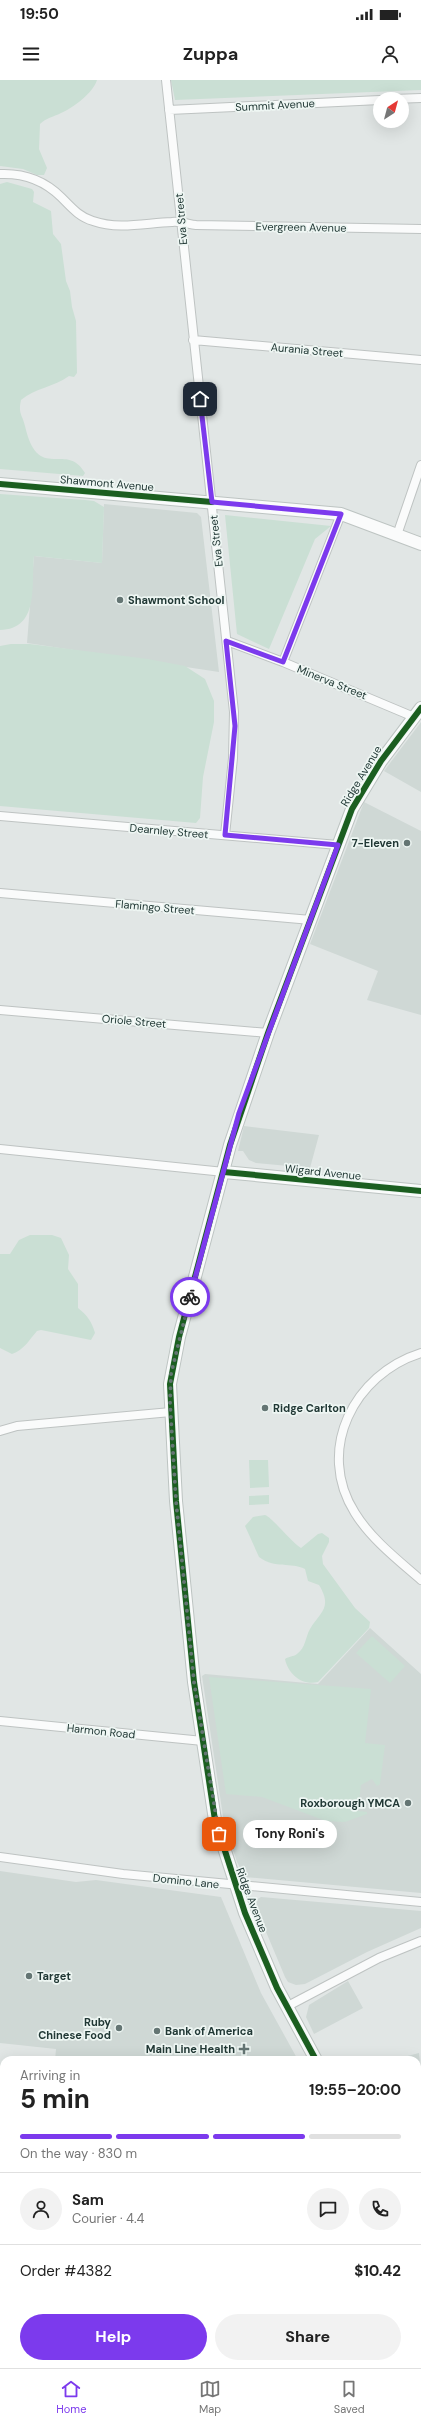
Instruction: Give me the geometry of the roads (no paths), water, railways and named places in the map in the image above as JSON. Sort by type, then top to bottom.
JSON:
[{"type":"main road","name":"Shawmont Avenue","points":[[0,484],[341,514],[421,544]]},
{"type":"main road","name":"Ridge Avenue","points":[[314,2056],[286,2007],[235,1886],[215,1820],[203,1741],[184,1579],[170,1384],[175,1357],[239,1113],[268,1033],[338,845],[364,786],[417,713]]},
{"type":"main road","name":"Wigard Avenue","points":[[224,1172],[421,1191]]},
{"type":"street","name":"Eva Street","points":[[166,80],[235,726],[225,835]]},
{"type":"street","points":[[409,98],[421,98]]},
{"type":"street","name":"Summit Avenue","points":[[169,110],[373,100]]},
{"type":"street","name":"Evergreen Avenue","points":[[0,174],[27,176],[45,184],[76,213],[92,221],[124,226],[182,223],[196,225],[421,229]]},
{"type":"street","name":"Aurania Street","points":[[193,340],[421,360]]},
{"type":"street","points":[[397,535],[421,465]]},
{"type":"street","points":[[283,662],[341,514]]},
{"type":"street","name":"Minerva Street","points":[[226,641],[417,713]]},
{"type":"street","name":"Dearnley Street","points":[[0,816],[338,845]]},
{"type":"street","name":"Flamingo Street","points":[[0,893],[311,920]]},
{"type":"street","name":"Oriole Street","points":[[0,1010],[268,1033]]},
{"type":"street","name":"Wigard Avenue","points":[[0,1149],[224,1172]]},
{"type":"street","points":[[421,1353],[389,1367],[362,1393],[344,1427],[340,1452],[342,1480],[355,1513],[370,1533],[421,1580]]},
{"type":"street","points":[[0,1432],[22,1425],[171,1412]]},
{"type":"street","name":"Harmon Road","points":[[0,1721],[203,1741]]},
{"type":"street","name":"Domino Lane","points":[[0,1857],[90,1870],[235,1886],[421,1902]]},
{"type":"street","points":[[286,2007],[379,1958],[421,1941]]},
{"type":"place","name":"Shawmont School","points":[[120,600]]},
{"type":"place","name":"7-Eleven","points":[[407,843]]},
{"type":"place","name":"Ridge Carlton","points":[[265,1408]]},
{"type":"place","name":"Roxborough YMCA","points":[[408,1803]]},
{"type":"place","name":"Tony Roni's","points":[[219,1834]]},
{"type":"place","name":"Target","points":[[29,1976]]},
{"type":"place","name":"Ruby Chinese Food","points":[[119,2028]]},
{"type":"place","name":"Bank of America","points":[[157,2031]]},
{"type":"place","name":"Main Line Health","points":[[244,2049]]}]
